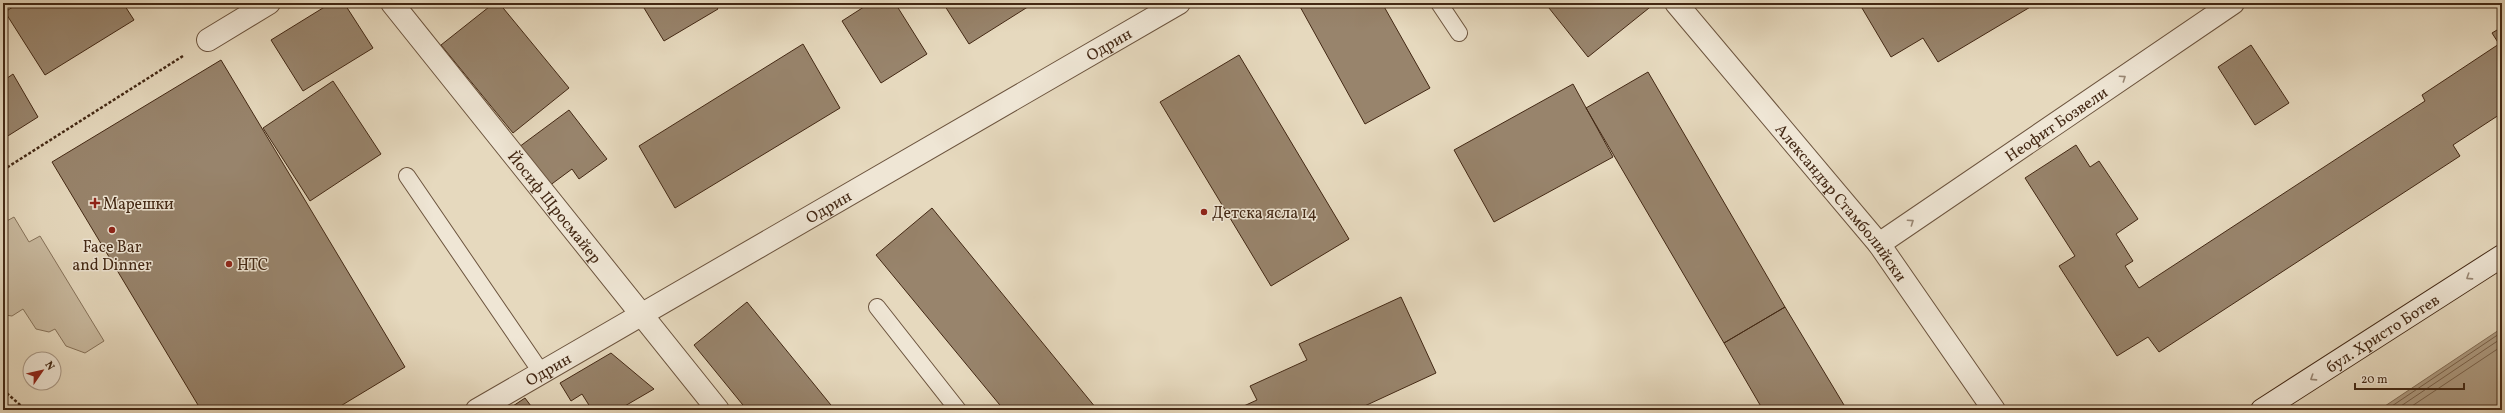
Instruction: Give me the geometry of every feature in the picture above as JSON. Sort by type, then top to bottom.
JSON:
[{"type":"street","points":[[208,40],[269,3]]},
{"type":"street","name":"Йосиф Щросмайер","points":[[392,3],[718,410]]},
{"type":"street","name":"Одрин","points":[[477,410],[1179,3]]},
{"type":"street","name":"Александър Стамболийски","points":[[1676,3],[1879,244],[1994,410]]},
{"type":"street","name":"Неофит Бозвели","points":[[1879,244],[2221,6]]},
{"type":"street","name":"бул. Христо Ботев","points":[[2262,410],[2502,256]]},
{"type":"lane","points":[[1439,3],[1458,33]]},
{"type":"lane","points":[[407,176],[541,372]]},
{"type":"lane","points":[[877,307],[958,410]]},
{"type":"path","points":[[3,170],[208,40]]},
{"type":"path","points":[[3,390],[26,410]]},
{"type":"shaded area","points":[[14,217],[29,242],[40,236],[104,341],[85,353],[66,346],[55,329],[49,332],[36,329],[23,309],[12,316],[5,315],[3,311],[3,220],[5,222]]},
{"type":"water","points":[[2502,328],[2502,410],[2379,410]]},
{"type":"building","points":[[19,3],[123,3],[134,20],[45,75],[5,12]]},
{"type":"building","points":[[331,3],[344,3],[373,48],[303,91],[271,40]]},
{"type":"building","points":[[431,3],[468,3],[433,6]]},
{"type":"building","points":[[494,3],[499,3],[569,88],[513,133],[441,45]]},
{"type":"building","points":[[641,3],[714,3],[718,9],[664,41]]},
{"type":"building","points":[[870,3],[895,3],[927,54],[881,83],[842,21]]},
{"type":"building","points":[[943,3],[1034,3],[969,44]]},
{"type":"building","points":[[1298,3],[1382,3],[1430,88],[1365,124]]},
{"type":"building","points":[[1545,3],[1653,3],[1654,4],[1588,57]]},
{"type":"building","points":[[1859,3],[2037,3],[1938,62],[1923,38],[1891,57]]},
{"type":"building","points":[[2502,27],[2502,113],[2453,145],[2460,156],[2159,352],[2148,337],[2117,356],[2059,266],[2075,256],[2025,178],[2076,145],[2090,167],[2099,161],[2138,219],[2116,234],[2133,261],[2125,266],[2139,288],[2425,101],[2422,95],[2499,44],[2492,33]]},
{"type":"building","points":[[803,44],[840,108],[675,208],[639,146]]},
{"type":"building","points":[[2251,45],[2289,103],[2255,125],[2218,67]]},
{"type":"building","points":[[1239,55],[1349,239],[1271,286],[1160,102]]},
{"type":"building","name":"НТС","points":[[221,60],[405,367],[334,410],[201,410],[52,162]]},
{"type":"building","points":[[1648,72],[1785,307],[1724,343],[1586,108]]},
{"type":"building","points":[[13,74],[38,117],[3,139],[3,81]]},
{"type":"building","points":[[333,81],[381,154],[310,201],[263,128]]},
{"type":"building","points":[[1573,84],[1613,157],[1494,222],[1454,150]]},
{"type":"building","points":[[569,110],[607,159],[579,179],[572,169],[549,186],[519,147]]},
{"type":"building","points":[[932,208],[1096,408],[1094,410],[1004,410],[876,255]]},
{"type":"building","points":[[1401,297],[1436,373],[1356,410],[1235,410],[1257,400],[1250,386],[1307,360],[1299,344]]},
{"type":"building","points":[[747,302],[835,410],[747,410],[694,345]]},
{"type":"building","points":[[1785,307],[1847,410],[1763,410],[1724,343]]},
{"type":"building","points":[[611,353],[654,389],[618,410],[592,410],[582,394],[571,401],[560,383]]},
{"type":"building","points":[[525,398],[534,410],[507,410]]},
{"type":"place","name":"Марешки","points":[[95,203]]},
{"type":"place","name":"Детска ясла 14","points":[[1204,212]]},
{"type":"place","name":"Face Bar and Dinner","points":[[112,230]]},
{"type":"place","name":"НТС","points":[[229,264]]}]
